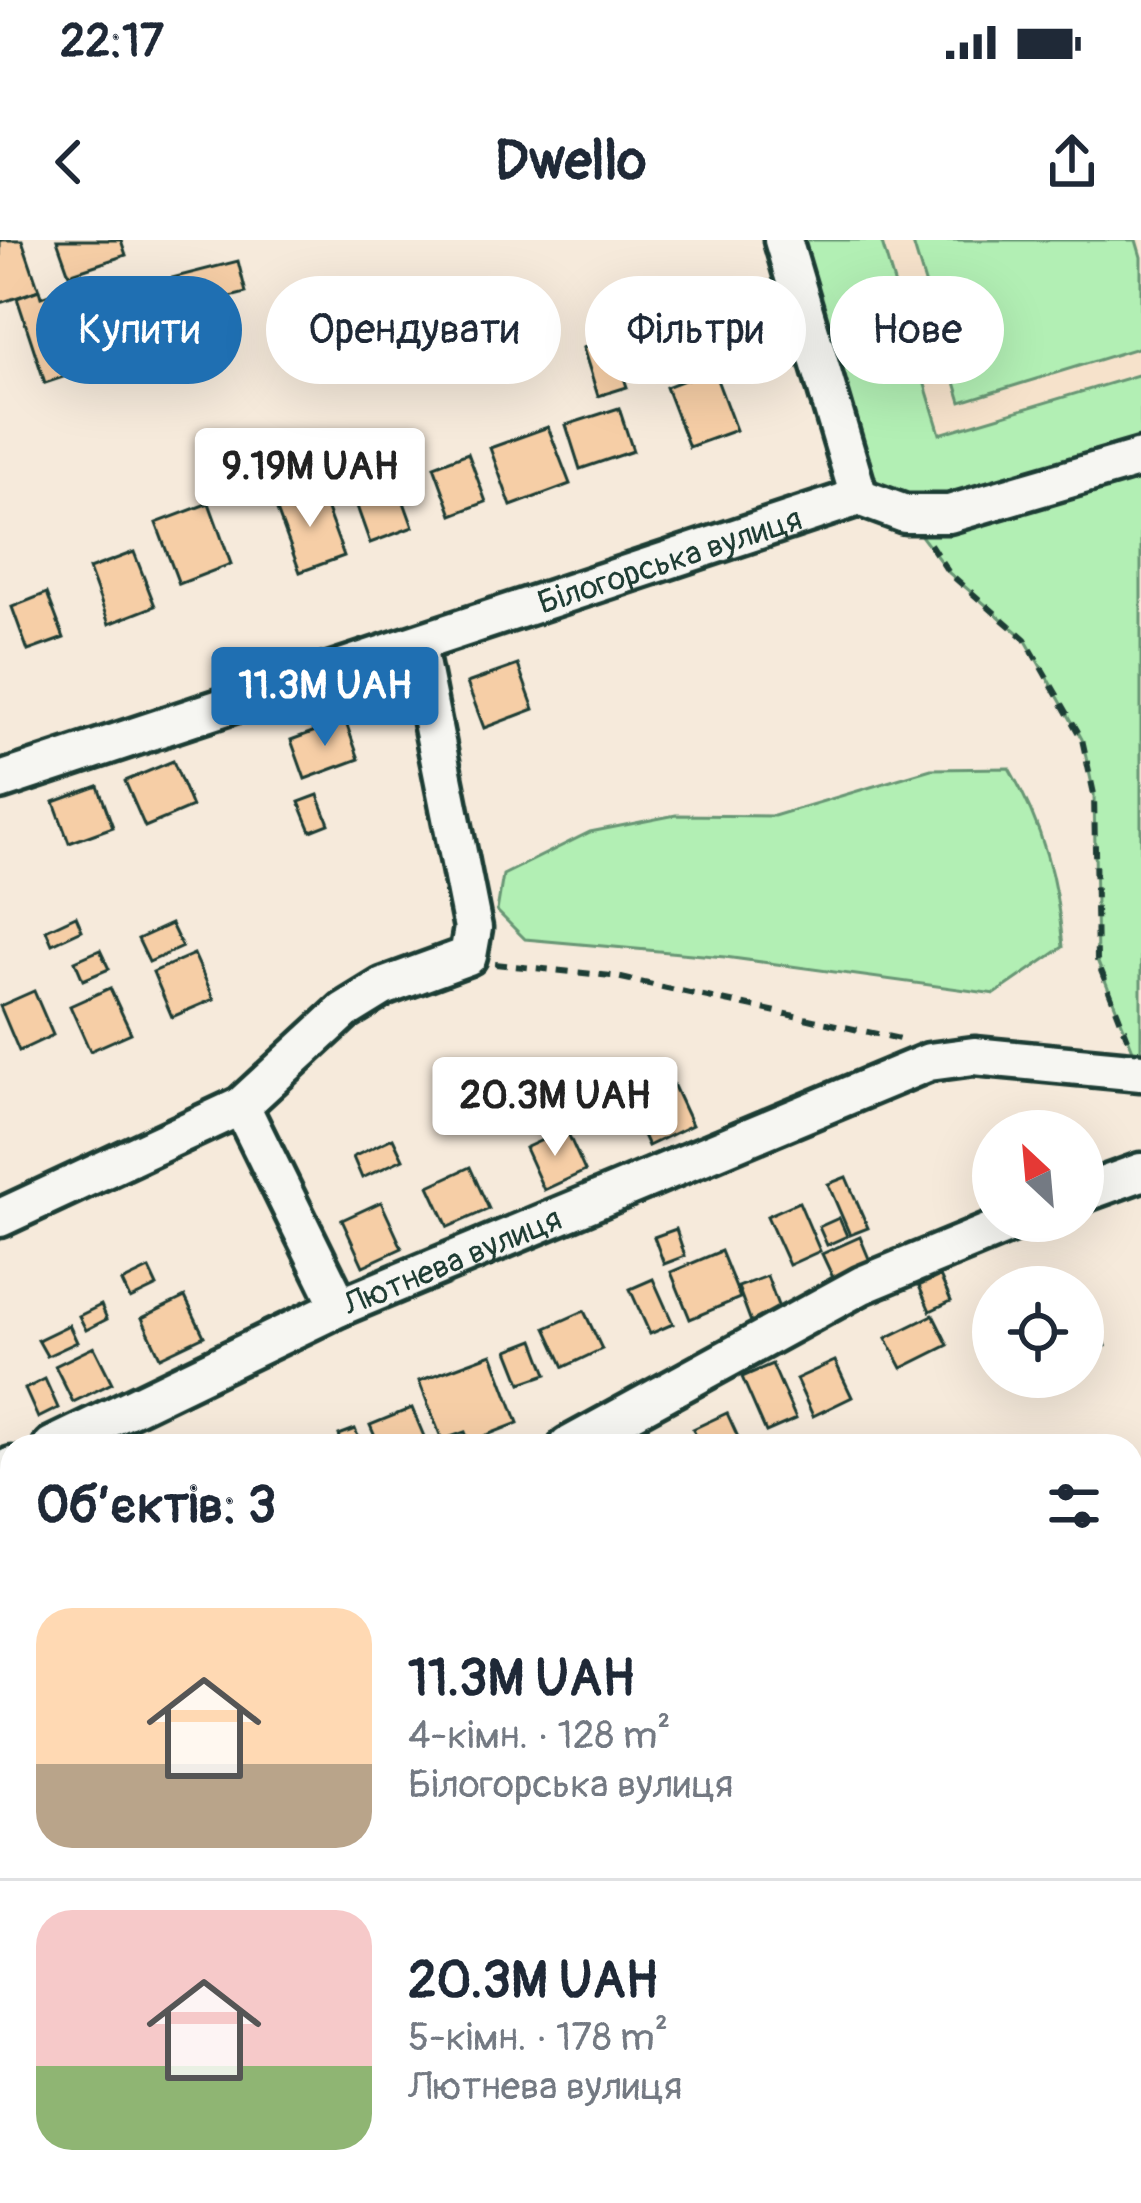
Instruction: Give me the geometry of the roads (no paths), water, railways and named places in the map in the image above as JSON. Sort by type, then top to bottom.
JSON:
[{"type":"street","points":[[783,240],[859,497],[905,514],[949,514],[1137,464]]},
{"type":"street","name":"Білогорська вулиця","points":[[0,781],[859,497]]},
{"type":"street","points":[[0,1218],[241,1106],[344,1011],[382,987],[468,956],[473,928],[417,646]]},
{"type":"street","name":"Лютнева вулиця","points":[[77,1434],[340,1306],[951,1055],[1141,1071]]},
{"type":"street","points":[[241,1106],[340,1306]]},
{"type":"street","points":[[1104,1185],[1141,1172]]},
{"type":"street","points":[[590,1434],[862,1285],[972,1240]]}]
